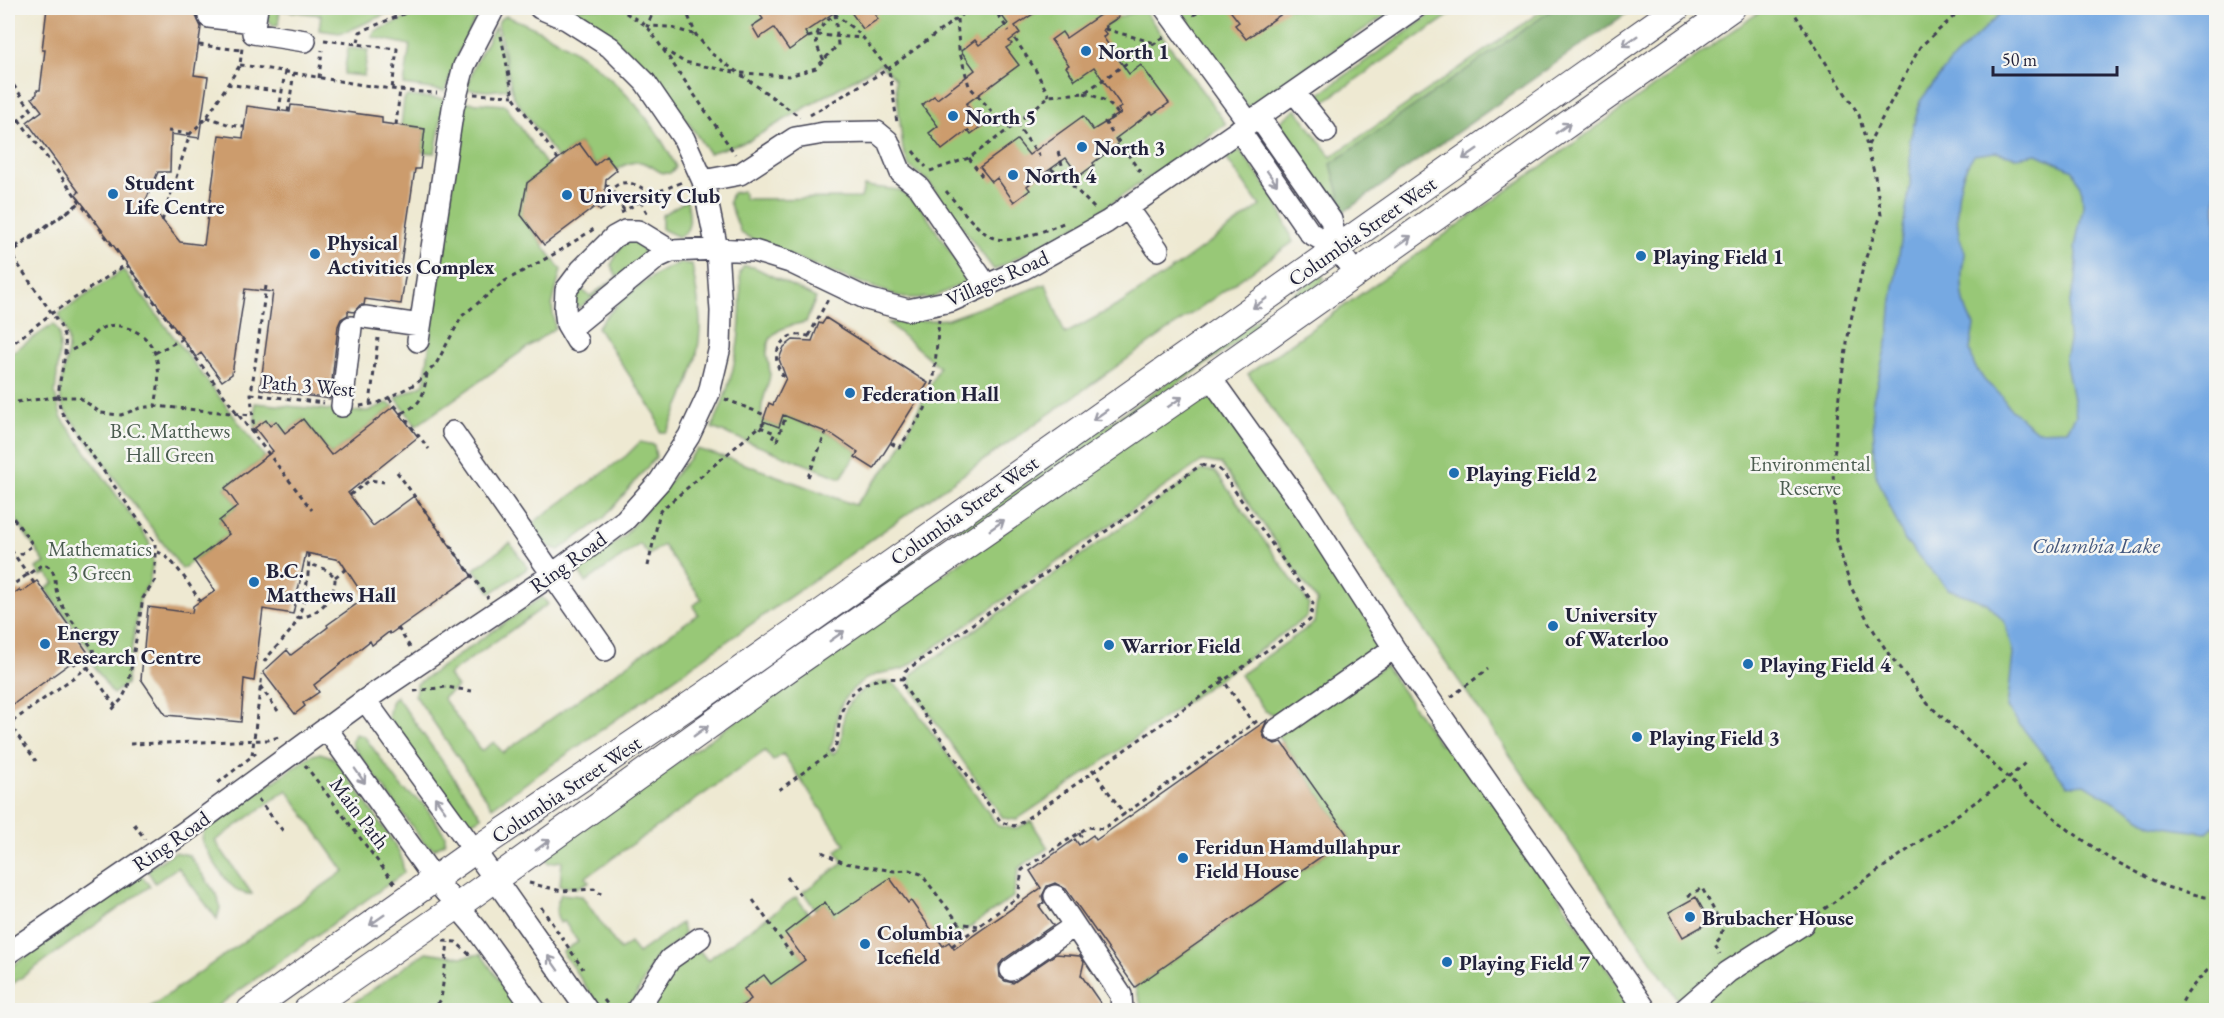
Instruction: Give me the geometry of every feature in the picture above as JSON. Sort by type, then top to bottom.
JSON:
[{"type":"main road","name":"Columbia Street West","points":[[249,1011],[474,851],[703,696],[1677,8]]},
{"type":"main road","name":"Columbia Street West","points":[[307,1011],[788,669],[1210,377],[1732,8]]},
{"type":"street","points":[[342,406],[358,322],[419,333],[453,108],[462,72],[471,49],[494,8]]},
{"type":"street","name":"Ring Road","points":[[8,953],[185,832],[365,700],[553,574],[625,520],[660,482],[689,436],[709,393],[720,347],[721,311],[717,249],[684,139],[645,82],[610,47],[566,19],[540,8]]},
{"type":"street","points":[[1165,8],[1181,23],[1249,123],[1331,220],[1337,248],[1356,274]]},
{"type":"street","name":"Villages Road","points":[[671,251],[717,249],[754,251],[790,262],[867,299],[908,310],[951,301],[1032,264],[1107,222],[1415,8]]},
{"type":"street","points":[[209,17],[256,15],[253,33],[305,41]]},
{"type":"street","points":[[1294,92],[1326,132]]},
{"type":"street","points":[[695,181],[740,174],[795,138],[824,132],[877,132],[888,141],[901,173],[919,188],[987,286]]},
{"type":"street","points":[[1127,207],[1158,250]]},
{"type":"street","points":[[625,231],[638,231],[671,251],[658,256],[574,335],[565,308],[566,290],[581,270],[599,255],[614,237],[625,231]]},
{"type":"street","points":[[1210,377],[1306,511],[1394,648],[1646,1011]]},
{"type":"street","points":[[453,432],[605,650]]},
{"type":"street","points":[[772,646],[788,669]]},
{"type":"street","points":[[1280,728],[1394,648]]},
{"type":"street","points":[[365,700],[495,879],[587,1011]]},
{"type":"street","points":[[327,728],[435,880],[475,927],[535,1011]]},
{"type":"street","points":[[1054,896],[1120,995],[1122,1011]]},
{"type":"street","points":[[1688,1008],[1728,972],[1803,924]]},
{"type":"street","points":[[1011,970],[1074,926]]},
{"type":"street","points":[[637,1011],[670,958],[700,938]]},
{"type":"path","points":[[8,16],[19,8]]},
{"type":"path","points":[[358,43],[360,32],[417,8]]},
{"type":"path","points":[[618,8],[647,26],[735,154]]},
{"type":"path","points":[[647,26],[655,8]]},
{"type":"path","points":[[685,8],[696,35],[712,54],[803,120]]},
{"type":"path","points":[[829,8],[864,38],[888,69],[897,126]]},
{"type":"path","points":[[795,124],[888,69],[971,8]]},
{"type":"path","points":[[993,8],[1009,31]]},
{"type":"path","points":[[999,15],[1009,8]]},
{"type":"path","points":[[1084,93],[1156,44],[1196,8]]},
{"type":"path","points":[[1181,23],[1209,8]]},
{"type":"path","points":[[1791,8],[1859,115],[1875,176],[1881,215],[1862,273],[1850,324],[1839,395],[1833,472],[1836,537],[1850,585],[1869,623],[1888,653],[1928,704],[2008,778],[2069,830],[2107,857],[2166,887],[2205,897],[2217,897]]},
{"type":"path","points":[[1868,145],[1920,47],[1963,8]]},
{"type":"path","points":[[663,49],[684,62],[737,72],[789,76],[816,68],[838,45],[835,14]]},
{"type":"path","points":[[824,60],[816,44],[816,35],[819,29],[835,14]]},
{"type":"path","points":[[957,18],[959,50],[969,86],[989,108],[1004,133]]},
{"type":"path","points":[[647,26],[669,27],[696,35]]},
{"type":"path","points":[[1105,29],[1156,44]]},
{"type":"path","points":[[500,33],[513,96],[558,159]]},
{"type":"path","points":[[808,37],[816,35],[864,38]]},
{"type":"path","points":[[319,78],[324,39],[398,49],[392,89]]},
{"type":"path","points":[[1015,39],[1035,69],[1049,96]]},
{"type":"path","points":[[198,45],[242,50]]},
{"type":"path","points":[[162,221],[190,134],[207,117],[240,65],[285,70],[319,78],[392,89],[513,96]]},
{"type":"path","points":[[279,111],[285,70]]},
{"type":"path","points":[[288,112],[294,72]]},
{"type":"path","points":[[8,78],[36,116]]},
{"type":"path","points":[[227,84],[282,92]]},
{"type":"path","points":[[396,125],[400,89]]},
{"type":"path","points":[[908,145],[930,171],[969,158],[1016,124],[1049,96],[1084,93],[1099,97],[1112,105],[1118,114],[1105,122],[1112,133]]},
{"type":"path","points":[[8,105],[312,510]]},
{"type":"path","points":[[8,124],[19,120],[31,110]]},
{"type":"path","points":[[207,117],[244,127]]},
{"type":"path","points":[[1016,124],[1041,158]]},
{"type":"path","points":[[168,131],[190,134]]},
{"type":"path","points":[[1118,139],[1152,190]]},
{"type":"path","points":[[727,159],[744,150]]},
{"type":"path","points":[[1058,152],[1066,179]]},
{"type":"path","points":[[969,158],[982,176]]},
{"type":"path","points":[[1051,169],[1066,179],[1107,222]]},
{"type":"path","points":[[615,216],[652,194],[695,181]]},
{"type":"path","points":[[624,211],[613,194],[613,188],[618,183],[627,182],[637,185],[652,194]]},
{"type":"path","points":[[605,185],[613,188]]},
{"type":"path","points":[[945,190],[976,226],[997,239],[1032,236],[1075,219]]},
{"type":"path","points":[[81,202],[8,253],[60,325],[64,339],[64,354],[57,397],[62,413],[155,543],[157,552],[155,581],[143,598],[128,687],[110,712]]},
{"type":"path","name":"Path 3 West","points":[[8,403],[57,397],[79,397],[100,413],[121,415],[140,408],[155,406],[252,415],[250,394],[342,406],[370,404],[389,398],[417,383],[436,364],[462,316],[505,281],[556,253],[598,226]]},
{"type":"path","points":[[8,347],[52,313],[126,264]]},
{"type":"path","points":[[784,377],[776,362],[776,353],[780,345],[787,338],[798,334],[811,337],[835,284]]},
{"type":"path","points":[[250,394],[266,286]]},
{"type":"path","points":[[891,443],[899,448],[925,409],[934,377],[939,303]]},
{"type":"path","points":[[64,354],[87,341],[99,329],[118,324],[138,332],[154,347],[159,368],[155,406]]},
{"type":"path","points":[[370,404],[378,337]]},
{"type":"path","points":[[155,352],[182,339]]},
{"type":"path","points":[[401,413],[413,408],[423,397],[428,372]]},
{"type":"path","points":[[709,393],[765,415]]},
{"type":"path","points":[[389,398],[429,449]]},
{"type":"path","points":[[252,415],[254,433]]},
{"type":"path","points":[[760,427],[775,433],[772,439],[777,440],[786,416]]},
{"type":"path","points":[[648,566],[660,511],[765,422]]},
{"type":"path","points":[[808,477],[826,432]]},
{"type":"path","points":[[1201,465],[1221,471],[1313,603],[1310,620],[1222,678],[1014,826],[1001,822],[905,688],[903,679],[905,671],[1201,465]]},
{"type":"path","points":[[397,472],[489,599]]},
{"type":"path","points":[[350,495],[370,480],[384,482]]},
{"type":"path","points":[[8,511],[33,545],[16,558]]},
{"type":"path","points":[[11,550],[34,583]]},
{"type":"path","points":[[157,552],[170,560],[200,601]]},
{"type":"path","points":[[264,662],[283,641],[298,618],[310,564],[308,554]]},
{"type":"path","points":[[8,588],[43,564],[50,567],[54,573],[58,596],[94,652],[88,668],[8,723],[36,761]]},
{"type":"path","points":[[298,618],[308,617],[328,600],[336,586],[335,577],[327,570],[310,564]]},
{"type":"path","points":[[335,577],[346,569]]},
{"type":"path","points":[[398,628],[412,651]]},
{"type":"path","points":[[82,659],[116,706]]},
{"type":"path","points":[[1436,708],[1488,669]]},
{"type":"path","points":[[252,755],[262,674]]},
{"type":"path","points":[[779,790],[834,750],[843,708],[854,693],[872,680],[884,677],[903,679]]},
{"type":"path","points":[[1222,678],[1253,723]]},
{"type":"path","points":[[260,686],[278,711]]},
{"type":"path","points":[[404,692],[446,687],[472,691]]},
{"type":"path","points":[[952,946],[1018,897],[1022,870],[1088,827],[1103,830],[1266,715],[1280,728]]},
{"type":"path","points":[[130,744],[268,740],[279,736]]},
{"type":"path","name":"Main Path","points":[[302,761],[395,884]]},
{"type":"path","points":[[1803,924],[2008,778],[2025,763]]},
{"type":"path","points":[[1093,770],[1125,815]]},
{"type":"path","points":[[1079,833],[1084,841]]},
{"type":"path","points":[[822,852],[844,863],[894,871],[909,870],[921,874],[959,923],[978,926]]},
{"type":"path","points":[[787,876],[800,895]]},
{"type":"path","points":[[529,883],[562,891],[594,889],[601,894]]},
{"type":"path","points":[[1688,896],[1701,888],[1716,912],[1723,927],[1720,938],[1715,944],[1728,972]]},
{"type":"path","points":[[1018,897],[1022,902]]},
{"type":"path","points":[[753,900],[794,958]]},
{"type":"path","points":[[541,907],[586,973]]},
{"type":"path","points":[[436,941],[456,942],[471,956]]},
{"type":"path","points":[[431,1011],[441,999],[448,942]]},
{"type":"path","points":[[2179,1011],[2181,1003],[2199,979],[2217,962]]},
{"type":"path","points":[[599,992],[612,1011]]},
{"type":"green space","points":[[265,8],[399,8],[339,33],[319,30],[321,15],[280,10],[278,25],[273,25],[265,17]]},
{"type":"green space","points":[[430,8],[478,8],[478,14],[459,51],[445,91],[404,85],[410,45],[372,37],[375,31]]},
{"type":"green space","points":[[563,8],[1014,8],[1024,20],[1042,8],[1101,8],[1104,12],[1099,15],[1106,25],[1119,17],[1143,9],[1226,124],[1084,222],[994,270],[928,181],[909,166],[903,150],[895,78],[880,64],[750,140],[709,153],[661,83],[607,32]]},
{"type":"green space","points":[[1179,8],[1396,8],[1248,107],[1184,26],[1190,22]]},
{"type":"green space","points":[[1440,8],[1460,8],[1319,105],[1314,98]]},
{"type":"green space","points":[[1546,8],[1555,8],[1331,164],[1344,212],[1335,214],[1277,128],[1281,121],[1296,109],[1331,157]]},
{"type":"green space","points":[[1555,8],[1634,8],[1344,212],[1331,164]]},
{"type":"green space","name":"Environmental Reserve","points":[[1765,8],[2216,8],[2216,1010],[1685,1010],[1248,374]]},
{"type":"green space","points":[[506,16],[559,41],[606,75],[645,117],[662,141],[676,167],[670,173],[666,173],[659,172],[648,164],[637,162],[617,170],[606,157],[595,165],[579,143],[558,159],[513,96],[498,24],[500,19]]},
{"type":"green space","points":[[495,27],[504,59],[508,89],[487,91],[467,89],[475,64]]},
{"type":"green space","points":[[348,48],[368,50],[364,76],[344,74]]},
{"type":"green space","points":[[407,96],[445,99],[435,153],[422,152],[425,129],[401,126],[404,100]]},
{"type":"green space","points":[[464,102],[505,105],[548,167],[527,183],[521,215],[561,270],[552,306],[555,328],[416,426],[396,398],[424,384]]},
{"type":"green space","points":[[1240,150],[1276,200],[1293,242],[492,807],[415,695],[417,684],[542,597],[548,604],[448,675],[457,687],[443,698],[481,751],[494,742],[503,753],[698,614],[693,606],[702,599],[663,545],[649,555],[640,544],[586,582],[577,570],[623,537],[697,449],[734,460],[855,505],[895,457],[939,367],[888,323],[948,319],[1046,284],[1065,334],[1120,304],[1260,206],[1226,158]]},
{"type":"green space","points":[[864,186],[899,190],[920,206],[969,280],[932,298],[904,298],[759,243],[741,233],[729,202],[732,193],[743,191],[745,199],[861,198]]},
{"type":"green space","points":[[687,200],[689,226],[684,234],[679,237],[662,229],[662,215]]},
{"type":"green space","points":[[634,240],[643,247],[643,257],[581,307],[573,305],[572,299],[578,287],[590,296],[617,277],[611,265],[622,246]]},
{"type":"green space","points":[[679,263],[692,264],[700,313],[699,342],[689,382],[667,432],[660,432],[656,415],[597,327],[634,290],[655,275]]},
{"type":"green space","points":[[744,266],[754,267],[816,298],[806,322],[791,325],[779,331],[770,340],[767,355],[770,374],[763,402],[762,421],[779,427],[783,415],[833,435],[858,452],[841,478],[712,428],[721,408],[737,352],[740,272]]},
{"type":"green space","name":"B.C. Matthews Hall Green","points":[[123,270],[265,457],[225,488],[238,506],[219,521],[229,534],[182,569],[61,403],[61,386],[68,341],[59,314]]},
{"type":"green space","points":[[1322,274],[1324,279],[1322,282],[796,654],[789,653],[787,650]]},
{"type":"green space","name":"Mathematics 3 Green","points":[[54,324],[59,333],[60,345],[55,394],[61,417],[149,542],[153,563],[149,583],[140,598],[126,684],[113,694],[88,658],[93,654],[46,589],[54,583],[46,573],[41,576],[36,568],[45,563],[8,508],[8,355]]},
{"type":"green space","points":[[1196,396],[1210,397],[1221,402],[1378,636],[1378,647],[1283,718],[1265,711],[1240,675],[1314,623],[1317,601],[1221,464],[1202,461],[905,668],[866,679],[853,689],[843,702],[839,709],[834,738],[829,749],[833,754],[840,744],[846,709],[853,699],[870,685],[883,681],[891,683],[904,693],[998,826],[1015,829],[1031,821],[1048,848],[1019,868],[1013,897],[884,987],[825,903],[815,909],[803,892],[843,863],[836,851],[845,844],[783,754],[773,761],[765,751],[586,877],[589,882],[577,888],[560,886],[562,861],[548,863],[546,855]]},
{"type":"green space","points":[[255,403],[350,412],[368,411],[387,403],[394,406],[331,455],[303,419],[285,433],[276,421],[270,426],[265,421],[255,428]]},
{"type":"green space","points":[[640,442],[654,445],[656,457],[604,518],[559,550],[550,547],[536,537],[534,522],[626,456]]},
{"type":"green space","name":"Warrior Field","points":[[1202,470],[1215,471],[1309,604],[1306,617],[1092,769],[1016,820],[1003,818],[910,686],[912,674]]},
{"type":"green space","points":[[510,543],[528,568],[491,593],[474,569]]},
{"type":"green space","points":[[1385,666],[1440,745],[1452,738],[1633,1010],[1143,1010],[1135,987],[1349,837],[1277,734]]},
{"type":"green space","points":[[396,696],[482,817],[472,822],[458,816],[388,718],[391,702]]},
{"type":"green space","points":[[355,734],[364,736],[403,789],[423,803],[445,835],[445,843],[434,849],[424,843],[351,743]]},
{"type":"green space","points":[[320,753],[338,762],[395,845],[401,856],[404,873],[212,1010],[146,1010],[344,871],[287,790],[215,841],[252,894],[244,894],[231,885],[203,843],[202,837],[208,828],[310,756]]},
{"type":"green space","points":[[175,852],[189,855],[218,897],[220,908],[217,919],[178,867],[155,883],[147,870]]},
{"type":"green space","points":[[141,875],[150,886],[8,987],[8,969]]},
{"type":"green space","points":[[561,894],[582,896],[620,950],[630,943],[638,953],[681,923],[683,936],[654,960],[634,1000],[622,1010],[602,1010],[562,952],[578,942],[564,921],[560,923],[558,919],[556,909]]},
{"type":"green space","points":[[796,897],[810,915],[786,933],[805,960],[735,1010],[649,1010],[670,970],[695,951],[700,951],[707,960]]},
{"type":"green space","points":[[426,952],[462,957],[481,954],[520,1010],[343,1010]]},
{"type":"water","name":"Columbia Lake","points":[[2006,8],[2216,8],[2216,824],[2206,833],[2152,825],[2085,784],[2068,786],[2007,708],[2013,654],[2005,623],[1987,603],[1948,589],[1905,541],[1876,475],[1872,404],[1889,334],[1892,299],[1910,185],[1910,139],[1920,101],[1950,62]],"holes":[[[1996,152],[2016,157],[2037,154],[2073,170],[2082,191],[2083,207],[2075,247],[2076,281],[2070,300],[2067,328],[2069,342],[2065,358],[2076,415],[2067,430],[2037,431],[2008,407],[2002,396],[1985,381],[1974,365],[1970,350],[1974,325],[1967,313],[1962,293],[1965,253],[1959,235],[1957,214],[1961,183],[1968,163],[1974,155]]]},
{"type":"building","points":[[47,8],[201,8],[196,16],[201,27],[194,75],[208,77],[199,138],[171,134],[170,172],[158,172],[146,200],[180,242],[204,245],[219,135],[243,138],[247,106],[290,112],[291,105],[301,106],[382,117],[382,123],[425,129],[420,169],[415,169],[400,270],[406,271],[401,304],[365,299],[364,305],[360,305],[354,312],[348,311],[348,315],[341,319],[338,326],[330,399],[260,389],[273,292],[245,289],[232,374],[222,381],[201,353],[196,357],[76,195],[79,192],[27,122],[42,111],[32,98],[37,94],[37,90],[40,90]]},
{"type":"building","points":[[766,8],[841,8],[805,32],[808,37],[789,50],[774,28],[759,38],[752,26],[763,19],[758,12]]},
{"type":"building","points":[[848,8],[886,8],[875,15],[878,19],[863,29]]},
{"type":"building","points":[[1013,8],[1042,8],[1015,26],[1020,33],[1009,41],[1012,44],[1006,48],[1019,65],[966,104],[983,125],[971,134],[968,130],[942,150],[929,133],[938,126],[922,105],[934,96],[937,99],[975,70],[961,51],[975,40],[979,45],[1008,24],[1002,16]]},
{"type":"building","points":[[1113,8],[1119,17],[1105,26],[1107,27],[1103,30],[1107,35],[1103,37],[1129,74],[1141,65],[1169,103],[1153,114],[1151,112],[1115,139],[1118,144],[1079,176],[1066,158],[1027,186],[1030,190],[1014,202],[997,178],[992,182],[980,167],[1017,140],[1029,155],[1083,116],[1093,130],[1121,113],[1118,109],[1122,107],[1094,67],[1075,80],[1066,67],[1069,65],[1051,40],[1062,32],[1066,38]]},
{"type":"building","points":[[1228,8],[1290,8],[1246,39],[1235,25],[1239,22]]},
{"type":"building","name":"University Club","points":[[579,143],[595,165],[606,156],[617,170],[606,179],[605,190],[614,201],[600,211],[596,206],[544,245],[521,215],[527,183]]},
{"type":"building","name":"Federation Hall","points":[[826,318],[928,383],[874,469],[855,457],[858,452],[833,435],[783,415],[779,427],[763,421],[769,403],[773,405],[786,378],[779,359],[784,347],[793,340],[812,341],[819,323],[822,324]]},
{"type":"building","points":[[394,406],[418,437],[348,493],[373,526],[414,496],[472,576],[390,634],[389,632],[372,645],[370,641],[314,685],[319,692],[303,703],[305,706],[295,714],[263,672],[287,650],[291,655],[365,598],[340,560],[306,553],[293,614],[263,609],[254,681],[244,679],[241,722],[166,715],[141,679],[148,607],[192,613],[193,606],[215,591],[194,561],[229,534],[219,521],[238,506],[225,488],[273,451],[255,428],[266,420],[270,426],[276,421],[285,433],[303,419],[331,455]]},
{"type":"building","name":"Energy Research Centre","points":[[37,581],[89,654],[74,665],[72,662],[8,708],[8,598]]},
{"type":"building","points":[[1267,720],[1262,732],[1265,739],[1275,744],[1282,742],[1349,837],[1135,987],[1066,889],[1055,883],[1047,886],[1042,896],[1044,903],[1039,906],[1053,925],[1003,960],[999,965],[1000,977],[1013,983],[1056,954],[1080,956],[1084,962],[1081,975],[1106,1011],[735,1011],[751,999],[744,989],[764,975],[771,984],[805,960],[785,933],[825,902],[834,916],[890,878],[908,903],[911,901],[943,946],[949,942],[954,949],[1041,888],[1030,871],[1075,839],[1079,845],[1093,835],[1096,840]]},
{"type":"building","name":"Brubacher House","points":[[1696,897],[1710,922],[1683,937],[1669,912]]},
{"type":"place","name":"North 1","points":[[1086,51]]},
{"type":"place","name":"North 5","points":[[953,116]]},
{"type":"place","name":"North 3","points":[[1082,147]]},
{"type":"place","name":"North 4","points":[[1013,175]]},
{"type":"place","name":"Student Life Centre","points":[[113,194]]},
{"type":"place","name":"University Club","points":[[567,195]]},
{"type":"place","name":"Physical Activities Complex","points":[[315,254]]},
{"type":"place","name":"Playing Field 1","points":[[1641,256]]},
{"type":"place","name":"Federation Hall","points":[[850,393]]},
{"type":"place","name":"Playing Field 2","points":[[1454,473]]},
{"type":"place","name":"B.C. Matthews Hall","points":[[254,582]]},
{"type":"place","name":"University of Waterloo","points":[[1553,626]]},
{"type":"place","name":"Energy Research Centre","points":[[45,644]]},
{"type":"place","name":"Warrior Field","points":[[1109,645]]},
{"type":"place","name":"Playing Field 4","points":[[1748,664]]},
{"type":"place","name":"Playing Field 3","points":[[1637,737]]},
{"type":"place","name":"Feridun Hamdullahpur Field House","points":[[1183,858]]},
{"type":"place","name":"Brubacher House","points":[[1690,917]]},
{"type":"place","name":"Columbia Icefield","points":[[865,944]]},
{"type":"place","name":"Playing Field 7","points":[[1447,962]]}]
